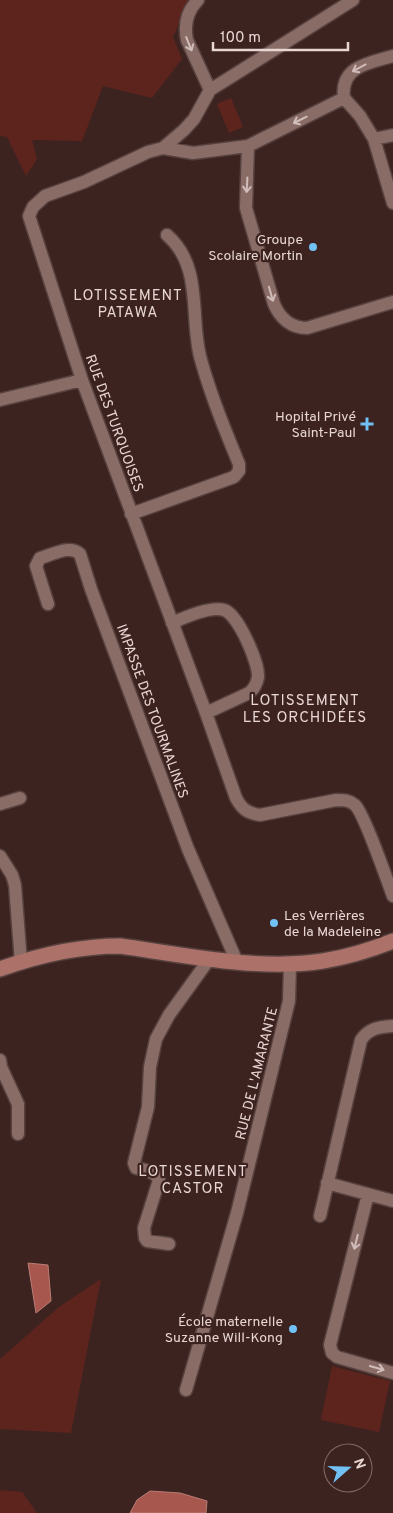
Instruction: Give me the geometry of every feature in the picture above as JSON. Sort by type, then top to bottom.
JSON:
[{"type":"main road","points":[[0,969],[48,954],[83,948],[120,946],[237,962],[290,964],[344,957],[393,941]]},
{"type":"main road","points":[[0,980],[67,958],[89,954],[146,950]]},
{"type":"street","points":[[198,0],[187,16],[185,33],[210,90]]},
{"type":"street","name":"RUE DES TURQUOISES","points":[[354,0],[210,90],[194,119],[163,148],[148,152],[84,182],[45,196],[36,203],[30,212],[29,220],[82,380],[206,712],[236,798],[241,807],[250,814],[260,815],[336,800],[348,800],[356,806],[363,819],[393,896]]},
{"type":"street","points":[[393,56],[362,65],[354,70],[345,82],[344,87],[344,98],[360,116],[374,139],[393,203]]},
{"type":"street","points":[[163,148],[193,153],[248,146],[344,98]]},
{"type":"street","points":[[374,139],[393,135]]},
{"type":"street","points":[[248,146],[246,208],[274,304],[282,318],[300,328],[307,328],[393,302]]},
{"type":"street","points":[[131,514],[234,477],[239,471],[239,464],[217,412],[200,359],[194,301],[186,264],[180,247],[167,235]]},
{"type":"street","points":[[0,400],[82,380]]},
{"type":"street","name":"IMPASSE DES TOURMALINES","points":[[48,604],[36,566],[37,561],[40,558],[71,549],[76,550],[80,554],[90,589],[188,849],[237,962]]},
{"type":"street","points":[[172,623],[213,610],[226,610],[236,620],[253,658],[258,674],[253,689],[241,698],[206,712]]},
{"type":"street","points":[[0,804],[20,798]]},
{"type":"street","points":[[0,856],[12,875],[15,885],[21,963]]},
{"type":"street","points":[[169,1244],[147,1241],[145,1238],[144,1228],[159,1180],[157,1175],[136,1168],[134,1163],[148,1107],[150,1067],[156,1039],[170,1015],[210,958]]},
{"type":"street","name":"RUE DE L'AMARANTE","points":[[186,1390],[237,1213],[280,1039],[289,1000],[290,964]]},
{"type":"street","points":[[320,1216],[361,1040],[365,1034],[373,1029],[393,1026]]},
{"type":"street","points":[[0,1060],[1,1067],[18,1104],[18,1134]]},
{"type":"street","points":[[327,1183],[393,1201]]},
{"type":"street","points":[[368,1194],[330,1345],[332,1353],[337,1357],[393,1373]]},
{"type":"shaded area","points":[[0,0],[189,0],[173,37],[182,59],[152,98],[103,86],[82,141],[32,140],[37,159],[26,176],[7,137],[0,136]]},
{"type":"shaded area","points":[[231,98],[243,127],[229,133],[217,104]]},
{"type":"shaded area","points":[[28,1263],[48,1265],[51,1301],[36,1313]]},
{"type":"shaded area","points":[[101,1279],[71,1433],[0,1429],[0,1359],[59,1307]]},
{"type":"shaded area","points":[[332,1366],[390,1381],[379,1432],[321,1420]]},
{"type":"shaded area","points":[[0,1490],[22,1492],[37,1513],[0,1513]]},
{"type":"shaded area","points":[[150,1491],[180,1493],[207,1501],[206,1513],[130,1513],[137,1500]]},
{"type":"place","name":"Groupe Scolaire Mortin","points":[[313,247]]},
{"type":"place","name":"Hopital Privé Saint-Paul","points":[[367,424]]},
{"type":"place","name":"Les Verrières de la Madeleine","points":[[274,923]]},
{"type":"place","name":"École maternelle Suzanne Will-Kong","points":[[293,1329]]},
{"type":"district","name":"LOTISSEMENT PATAWA","points":[[128,304]]},
{"type":"district","name":"LOTISSEMENT LES ORCHIDÉES","points":[[305,708]]},
{"type":"district","name":"LOTISSEMENT CASTOR","points":[[193,1180]]}]
